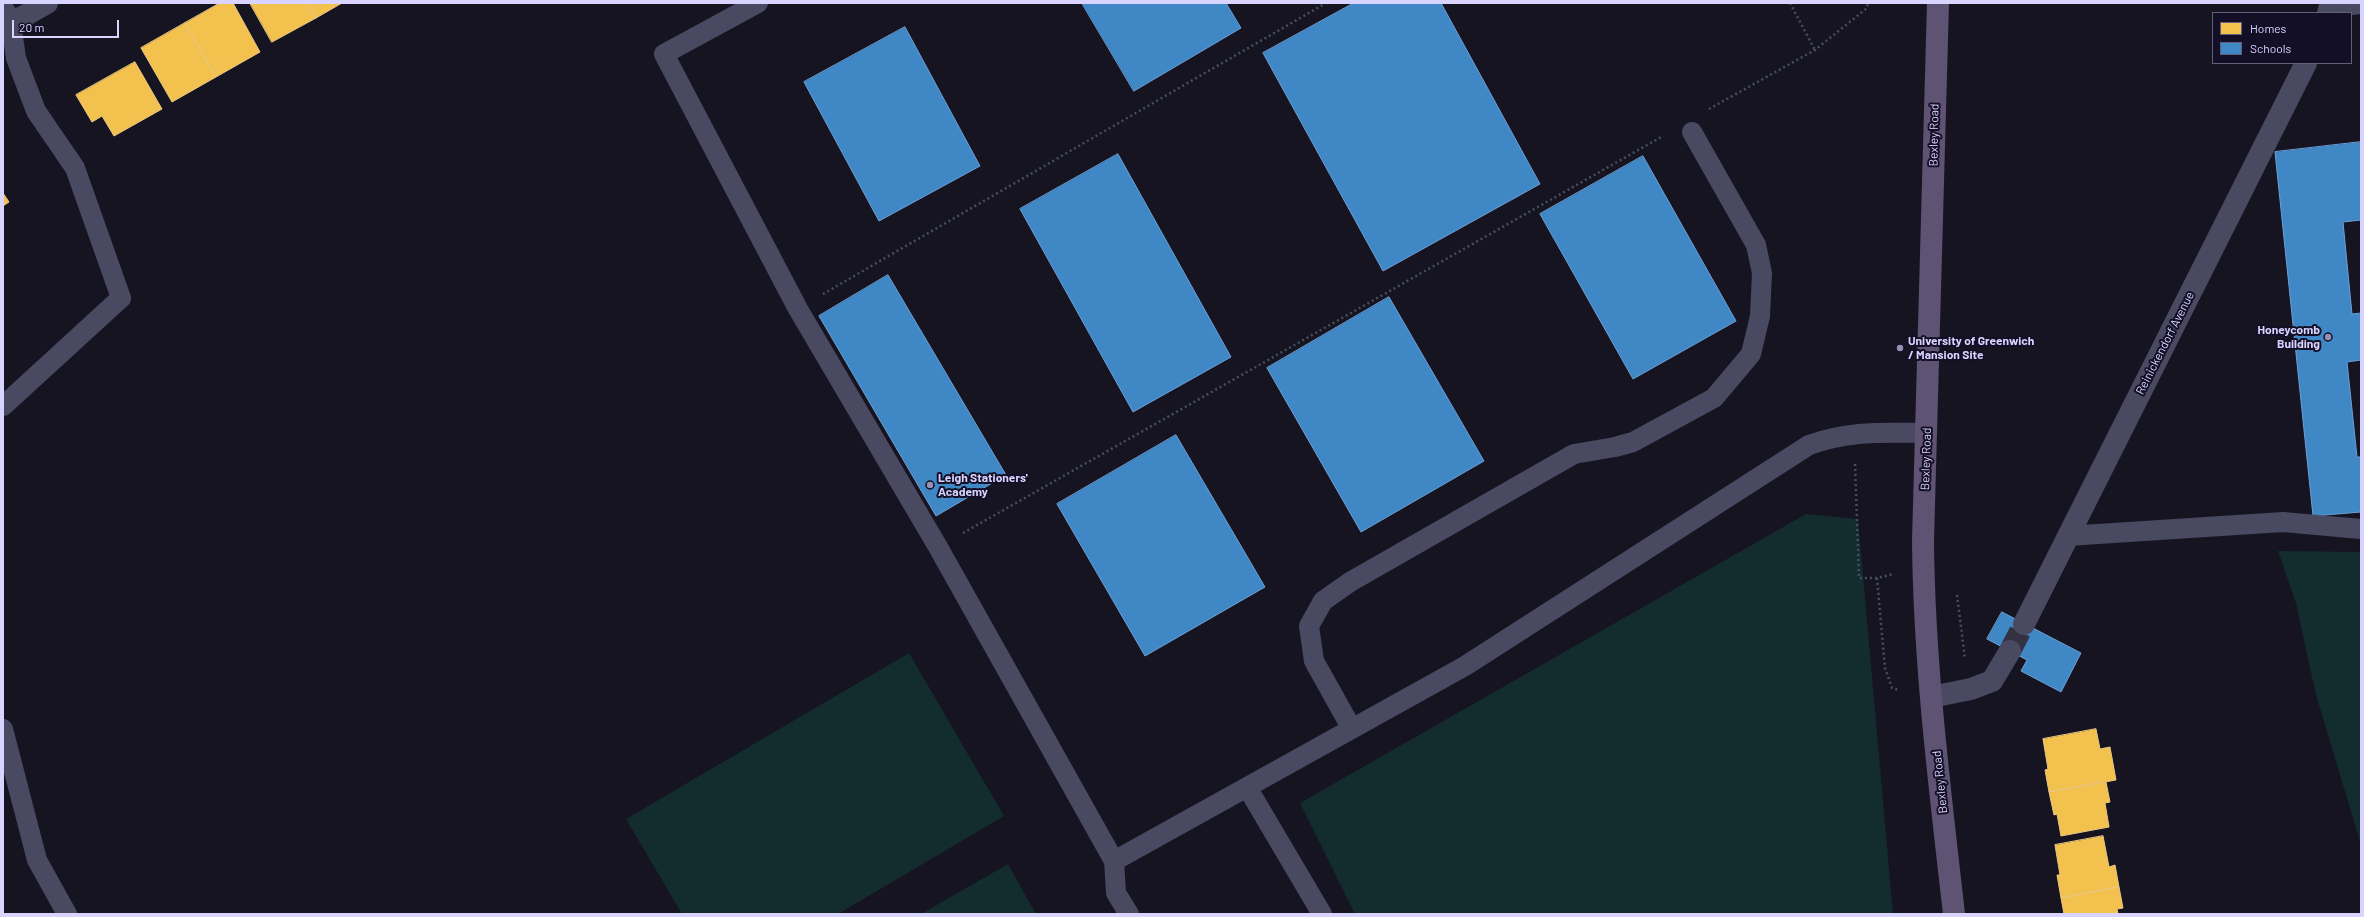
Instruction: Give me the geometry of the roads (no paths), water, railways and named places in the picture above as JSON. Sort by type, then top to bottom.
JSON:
[{"type":"main road","name":"Bexley Road","points":[[1938,3],[1923,572],[1931,697],[1954,914]]},
{"type":"street","points":[[6,20],[47,3]]},
{"type":"street","name":"Reinickendorf Avenue","points":[[2024,624],[2305,64]]},
{"type":"street","points":[[1931,697],[1971,689],[1992,681],[2010,651]]},
{"type":"lane","points":[[758,3],[664,54],[798,309],[938,547],[1114,860],[1116,893],[1129,914]]},
{"type":"lane","points":[[2330,8],[2361,4]]},
{"type":"lane","points":[[3,406],[121,298],[75,168],[36,111],[16,58],[6,20]]},
{"type":"lane","points":[[1352,729],[1314,661],[1309,626],[1323,601],[1350,582],[1574,454],[1615,447],[1633,442],[1714,398],[1751,354],[1760,316],[1762,273],[1756,245],[1692,132]]},
{"type":"lane","points":[[1114,860],[1465,666],[1809,445],[1832,437],[1855,433],[1927,433]]},
{"type":"lane","points":[[2067,536],[2283,522],[2361,529]]},
{"type":"lane","points":[[3,729],[37,860],[67,914]]},
{"type":"lane","points":[[1247,787],[1322,914]]},
{"type":"tunnel","points":[[2010,651],[2024,624]]},
{"type":"place","name":"Honeycomb Building","points":[[2328,337]]},
{"type":"place","name":"University of Greenwich / Mansion Site","points":[[1900,348]]},
{"type":"place","name":"Leigh Stationers' Academy","points":[[930,485]]}]
